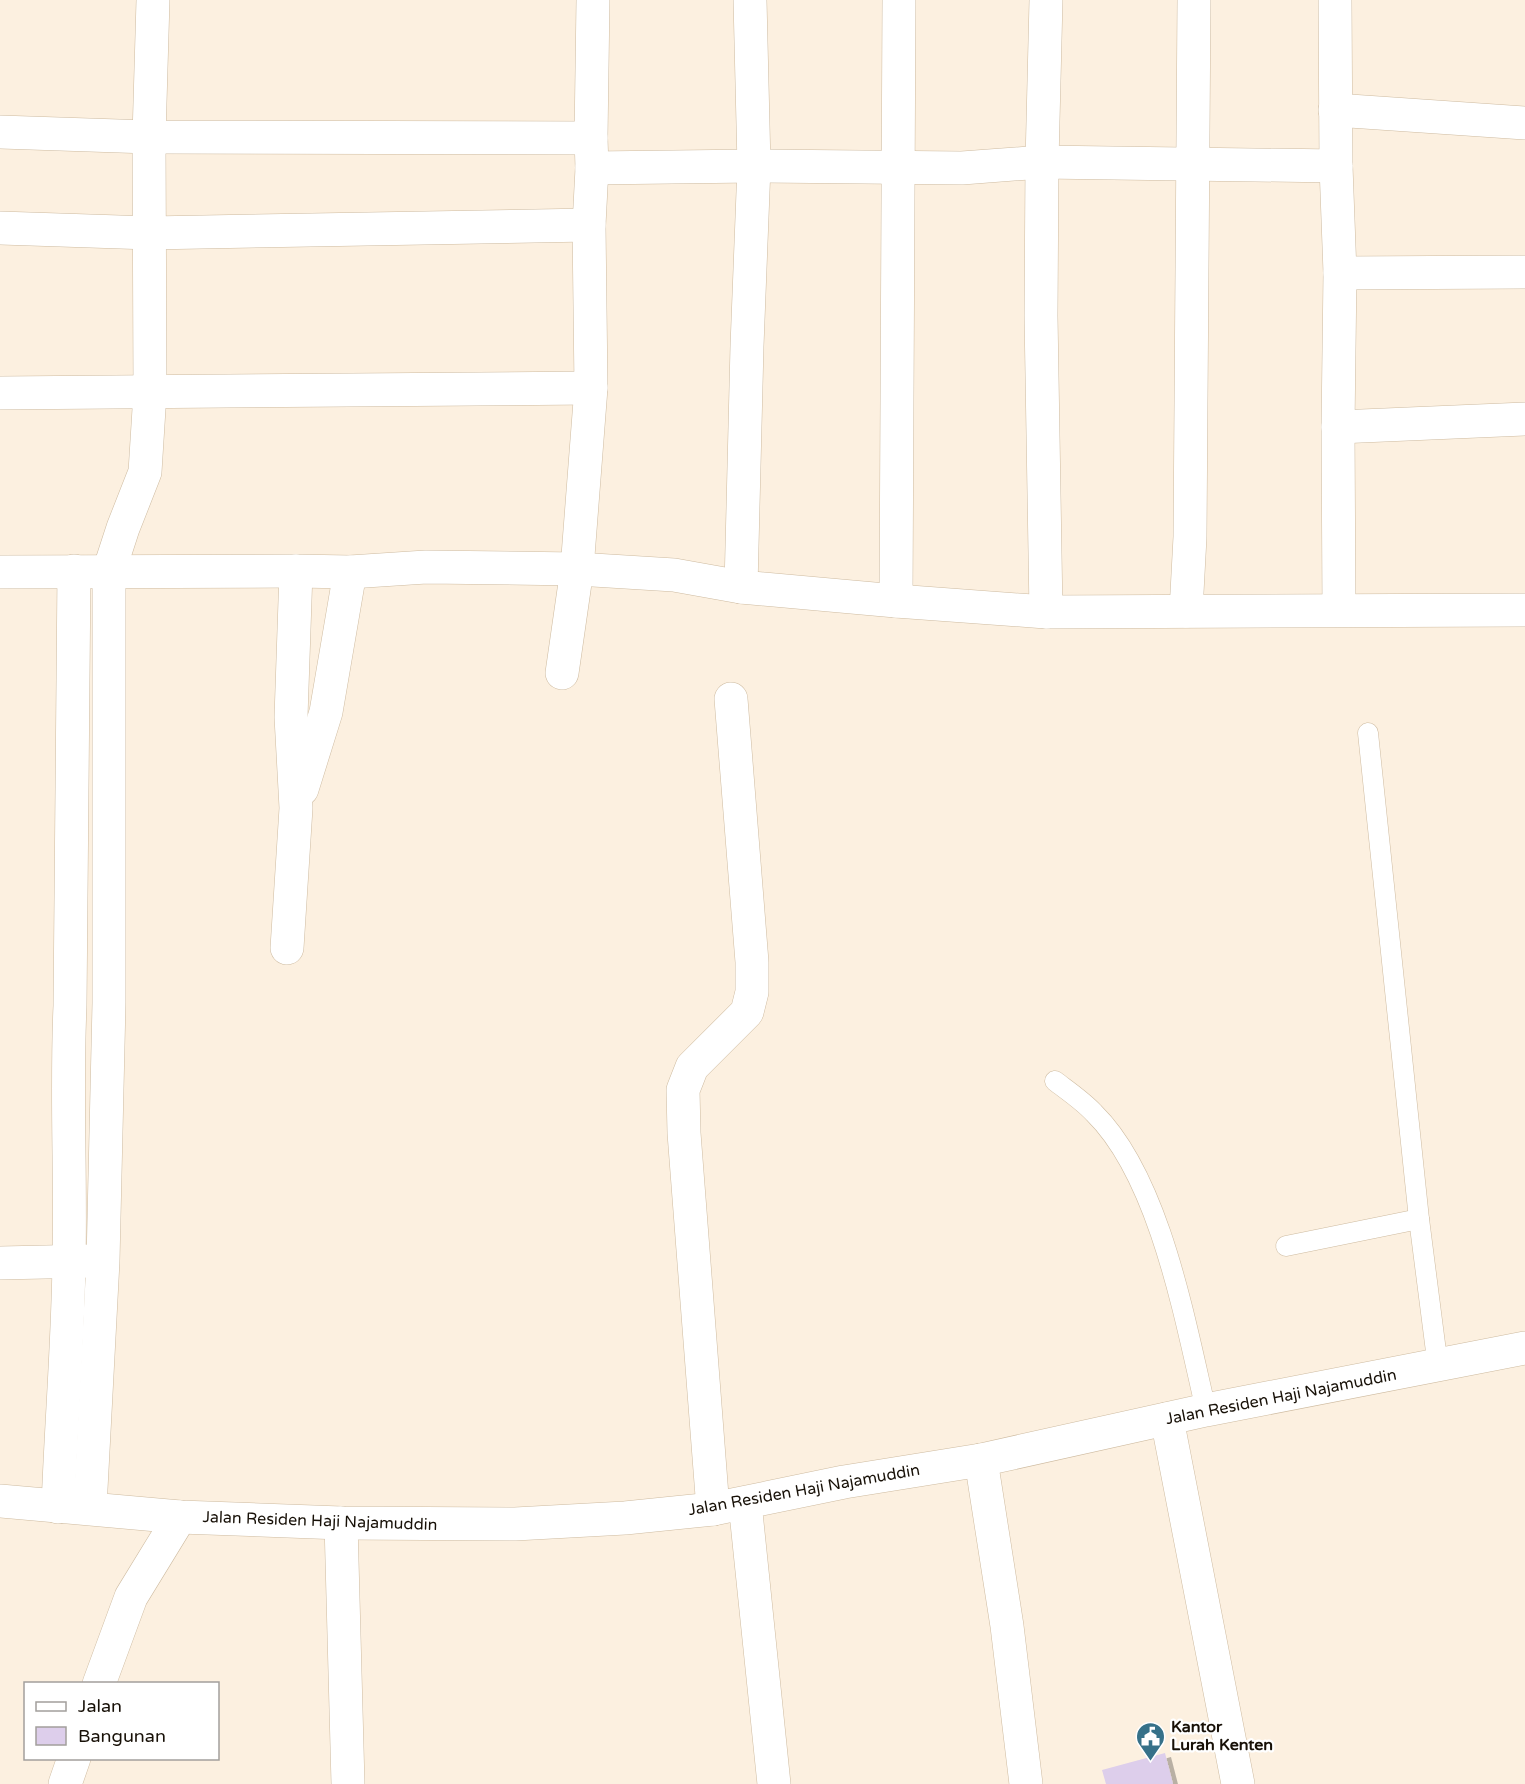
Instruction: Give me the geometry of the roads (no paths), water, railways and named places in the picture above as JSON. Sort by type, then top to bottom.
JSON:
[{"type":"street","points":[[90,1508],[103,1260],[109,1003],[109,571],[144,472],[150,393],[149,137],[153,0]]},
{"type":"street","points":[[562,673],[577,569],[591,388],[589,225],[593,0]]},
{"type":"street","points":[[741,587],[754,166],[750,0]]},
{"type":"street","points":[[896,601],[899,0]]},
{"type":"street","points":[[1046,0],[1041,316],[1046,612]]},
{"type":"street","points":[[1186,611],[1190,537],[1194,0]]},
{"type":"street","points":[[1335,0],[1336,166],[1341,273],[1338,427],[1339,610]]},
{"type":"street","points":[[1335,110],[1525,123]]},
{"type":"street","points":[[0,132],[592,153],[754,166],[962,168],[1042,162],[1336,166]]},
{"type":"street","points":[[0,228],[150,233],[589,225]]},
{"type":"street","points":[[1341,273],[1525,272]]},
{"type":"street","points":[[0,393],[591,388]]},
{"type":"street","points":[[1338,427],[1525,420]]},
{"type":"street","points":[[0,572],[350,572],[426,567],[577,569],[674,575],[741,587],[1046,612],[1525,610]]},
{"type":"street","points":[[57,1507],[69,1263],[68,1049],[74,571]]},
{"type":"street","points":[[286,948],[296,808],[291,717],[296,571]]},
{"type":"street","points":[[296,808],[326,712],[350,572]]},
{"type":"street","points":[[731,699],[752,962],[752,992],[747,1012],[692,1067],[682,1090],[684,1133],[729,1506],[774,1784]]},
{"type":"street","points":[[70,1006],[109,1003]]},
{"type":"street","points":[[70,1113],[106,1108]]},
{"type":"street","points":[[0,1263],[69,1263],[103,1260]]},
{"type":"street","name":"Jalan Residen Haji Najamuddin","points":[[0,1502],[180,1517],[341,1523],[515,1524],[625,1518],[729,1506],[844,1482],[981,1460],[1206,1410],[1525,1348]]},
{"type":"street","points":[[1167,1419],[1238,1784]]},
{"type":"street","points":[[981,1460],[1007,1626],[1026,1784]]},
{"type":"street","points":[[99,1682],[131,1597],[180,1517]]},
{"type":"street","points":[[341,1523],[348,1784]]},
{"type":"street","points":[[65,1784],[73,1760]]},
{"type":"lane","points":[[1368,733],[1419,1219],[1438,1366]]},
{"type":"lane","points":[[1055,1081],[1094,1112],[1116,1139],[1135,1172],[1172,1268],[1206,1410]]},
{"type":"lane","points":[[1286,1246],[1419,1219]]},
{"type":"place","name":"Kantor Lurah Kenten","points":[[1150,1762]]}]
